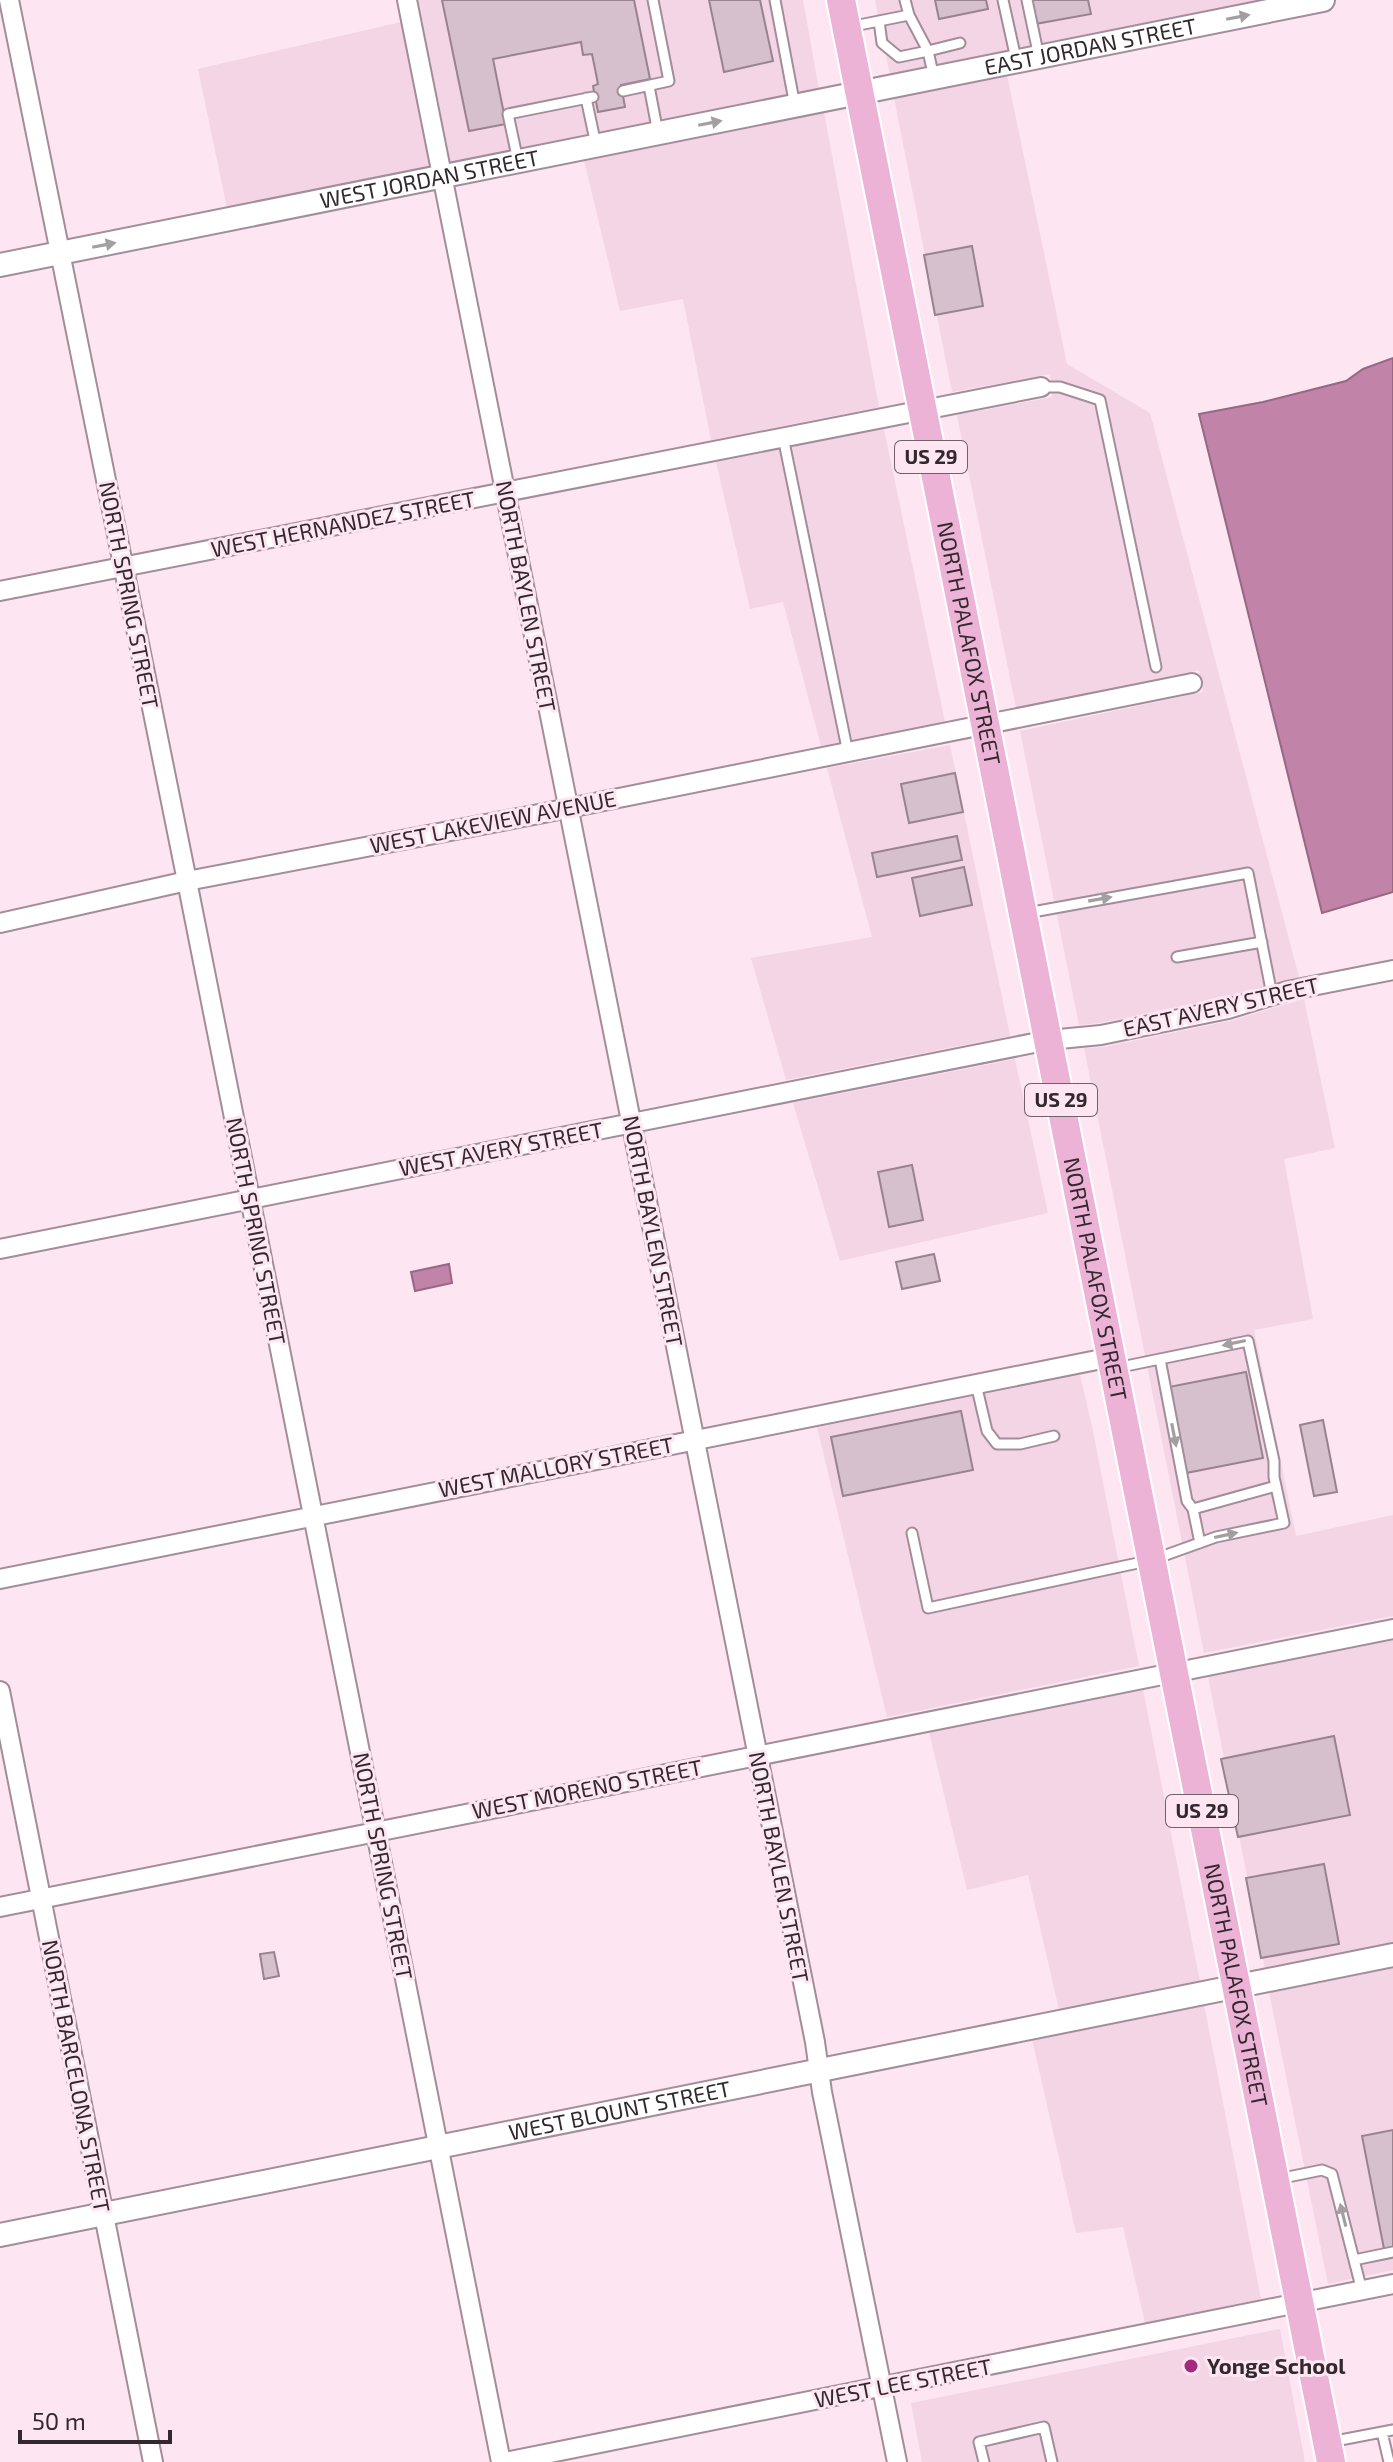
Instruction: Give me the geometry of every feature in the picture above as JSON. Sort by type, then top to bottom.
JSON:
[{"type":"main road","name":"NORTH PALAFOX STREET","points":[[841,0],[1329,2452]]},
{"type":"street","name":"NORTH SPRING STREET","points":[[9,0],[503,2462]]},
{"type":"street","name":"NORTH BAYLEN STREET","points":[[407,0],[897,2462]]},
{"type":"street","name":"EAST JORDAN STREET","points":[[859,93],[1295,3],[1323,0]]},
{"type":"street","name":"WEST JORDAN STREET","points":[[0,265],[859,93]]},
{"type":"street","name":"WEST HERNANDEZ STREET","points":[[0,591],[1041,387]]},
{"type":"street","name":"WEST LAKEVIEW AVENUE","points":[[0,923],[187,881],[1192,683]]},
{"type":"street","name":"EAST AVERY STREET","points":[[1049,1040],[1101,1035],[1393,970]]},
{"type":"street","name":"WEST AVERY STREET","points":[[0,1249],[1049,1040]]},
{"type":"street","name":"WEST MALLORY STREET","points":[[0,1579],[976,1384],[1113,1362]]},
{"type":"street","name":"WEST MORENO STREET","points":[[0,1907],[1393,1629]]},
{"type":"street","name":"NORTH BARCELONA STREET","points":[[0,1691],[153,2462]]},
{"type":"street","name":"WEST BLOUNT STREET","points":[[0,2235],[1393,1955]]},
{"type":"street","name":"WEST LEE STREET","points":[[503,2462],[1393,2284]]},
{"type":"lane","points":[[623,91],[669,81],[653,0]]},
{"type":"lane","points":[[775,0],[795,106]]},
{"type":"lane","points":[[905,0],[909,15],[928,51],[934,78]]},
{"type":"lane","points":[[1003,0],[1016,61]]},
{"type":"lane","points":[[1027,0],[1039,57]]},
{"type":"lane","points":[[846,28],[909,15]]},
{"type":"lane","points":[[879,21],[882,43],[899,57],[960,43]]},
{"type":"lane","points":[[649,86],[658,133]]},
{"type":"lane","points":[[518,161],[508,114],[590,97],[596,145]]},
{"type":"lane","points":[[1041,387],[1060,387],[1100,400],[1156,667]]},
{"type":"lane","points":[[783,437],[848,753]]},
{"type":"lane","points":[[1023,913],[1248,873],[1272,995]]},
{"type":"lane","points":[[1177,957],[1262,942]]},
{"type":"lane","points":[[912,1533],[928,1608],[1152,1560],[1216,1537],[1284,1523],[1248,1341],[1160,1359],[1113,1362]]},
{"type":"lane","points":[[1160,1359],[1187,1501],[1193,1509],[1200,1543]]},
{"type":"lane","points":[[976,1384],[989,1437],[997,1444],[1020,1444],[1054,1436]]},
{"type":"lane","points":[[1193,1509],[1276,1486]]},
{"type":"lane","points":[[1276,2179],[1322,2170],[1332,2174],[1362,2291]]},
{"type":"lane","points":[[1354,2260],[1393,2252]]},
{"type":"lane","points":[[984,2462],[979,2442],[1044,2427],[1052,2462]]},
{"type":"lane","points":[[1329,2452],[1388,2431],[1389,2462]]},
{"type":"shaded area","points":[[418,0],[803,0],[819,89],[450,163]]},
{"type":"shaded area","points":[[875,0],[1258,0],[1258,1],[890,75]]},
{"type":"shaded area","points":[[401,22],[430,167],[227,208],[198,69]]},
{"type":"shaded area","points":[[1007,75],[1067,364],[1150,413],[1299,977],[1226,997],[1079,1025],[1020,731],[1203,692],[1199,670],[1016,708],[957,415],[1052,397],[1050,374],[952,392],[894,98]]},
{"type":"shaded area","points":[[824,112],[879,407],[711,440],[683,299],[620,311],[584,160]]},
{"type":"shaded area","points":[[1393,358],[1393,892],[1322,913],[1199,414],[1346,381],[1363,369]]},
{"type":"shaded area","points":[[884,429],[945,722],[821,746],[783,602],[750,609],[716,462]]},
{"type":"shaded area","points":[[950,745],[1010,1036],[786,1080],[751,958],[872,937],[827,768]]},
{"type":"shaded area","points":[[1304,999],[1335,1148],[1284,1159],[1313,1319],[1254,1330],[1296,1536],[1393,1515],[1393,1616],[1204,1653],[1084,1048],[1103,1047],[1230,1021]]},
{"type":"shaded area","points":[[1015,1059],[1048,1213],[840,1261],[793,1103]]},
{"type":"shaded area","points":[[449,1264],[452,1283],[415,1291],[411,1272]]},
{"type":"shaded area","points":[[1080,1375],[1139,1666],[887,1717],[817,1427]]},
{"type":"shaded area","points":[[1393,1640],[1393,1943],[1265,1969],[1208,1676]]},
{"type":"shaded area","points":[[1143,1689],[1200,1982],[1059,2010],[1028,1875],[967,1890],[929,1732]]},
{"type":"shaded area","points":[[1393,1967],[1393,2270],[1328,2284],[1269,1992]]},
{"type":"shaded area","points":[[1204,2004],[1261,2299],[1145,2323],[1123,2227],[1076,2233],[1032,2039]]},
{"type":"shaded area","name":"Yonge School","points":[[1280,2329],[1305,2462],[922,2462],[911,2403]]},
{"type":"building","points":[[442,0],[634,0],[650,79],[621,85],[625,107],[598,112],[593,86],[598,84],[592,54],[583,55],[581,42],[493,59],[506,124],[469,131]]},
{"type":"building","points":[[709,0],[760,0],[773,61],[724,72]]},
{"type":"building","points":[[935,0],[986,0],[988,9],[939,19]]},
{"type":"building","points":[[1030,0],[1088,0],[1091,14],[1035,24]]},
{"type":"building","points":[[972,246],[983,306],[935,315],[924,255]]},
{"type":"building","points":[[955,773],[963,812],[909,823],[901,784]]},
{"type":"building","points":[[957,836],[962,860],[877,877],[872,853]]},
{"type":"building","points":[[964,867],[972,905],[920,916],[912,878]]},
{"type":"building","points":[[912,1165],[923,1220],[889,1227],[878,1172]]},
{"type":"building","points":[[934,1254],[940,1281],[902,1289],[896,1262]]},
{"type":"building","points":[[1246,1372],[1263,1458],[1186,1473],[1169,1387]]},
{"type":"building","points":[[961,1411],[973,1470],[843,1496],[831,1437]]},
{"type":"building","points":[[1323,1420],[1337,1492],[1314,1496],[1300,1425]]},
{"type":"building","points":[[1334,1736],[1350,1815],[1238,1837],[1221,1759]]},
{"type":"building","points":[[1324,1864],[1339,1944],[1261,1958],[1246,1878]]},
{"type":"building","points":[[274,1952],[279,1976],[264,1979],[260,1954]]},
{"type":"building","points":[[1393,2130],[1393,2248],[1384,2249],[1362,2136]]},
{"type":"place","name":"Yonge School","points":[[1191,2366]]}]
